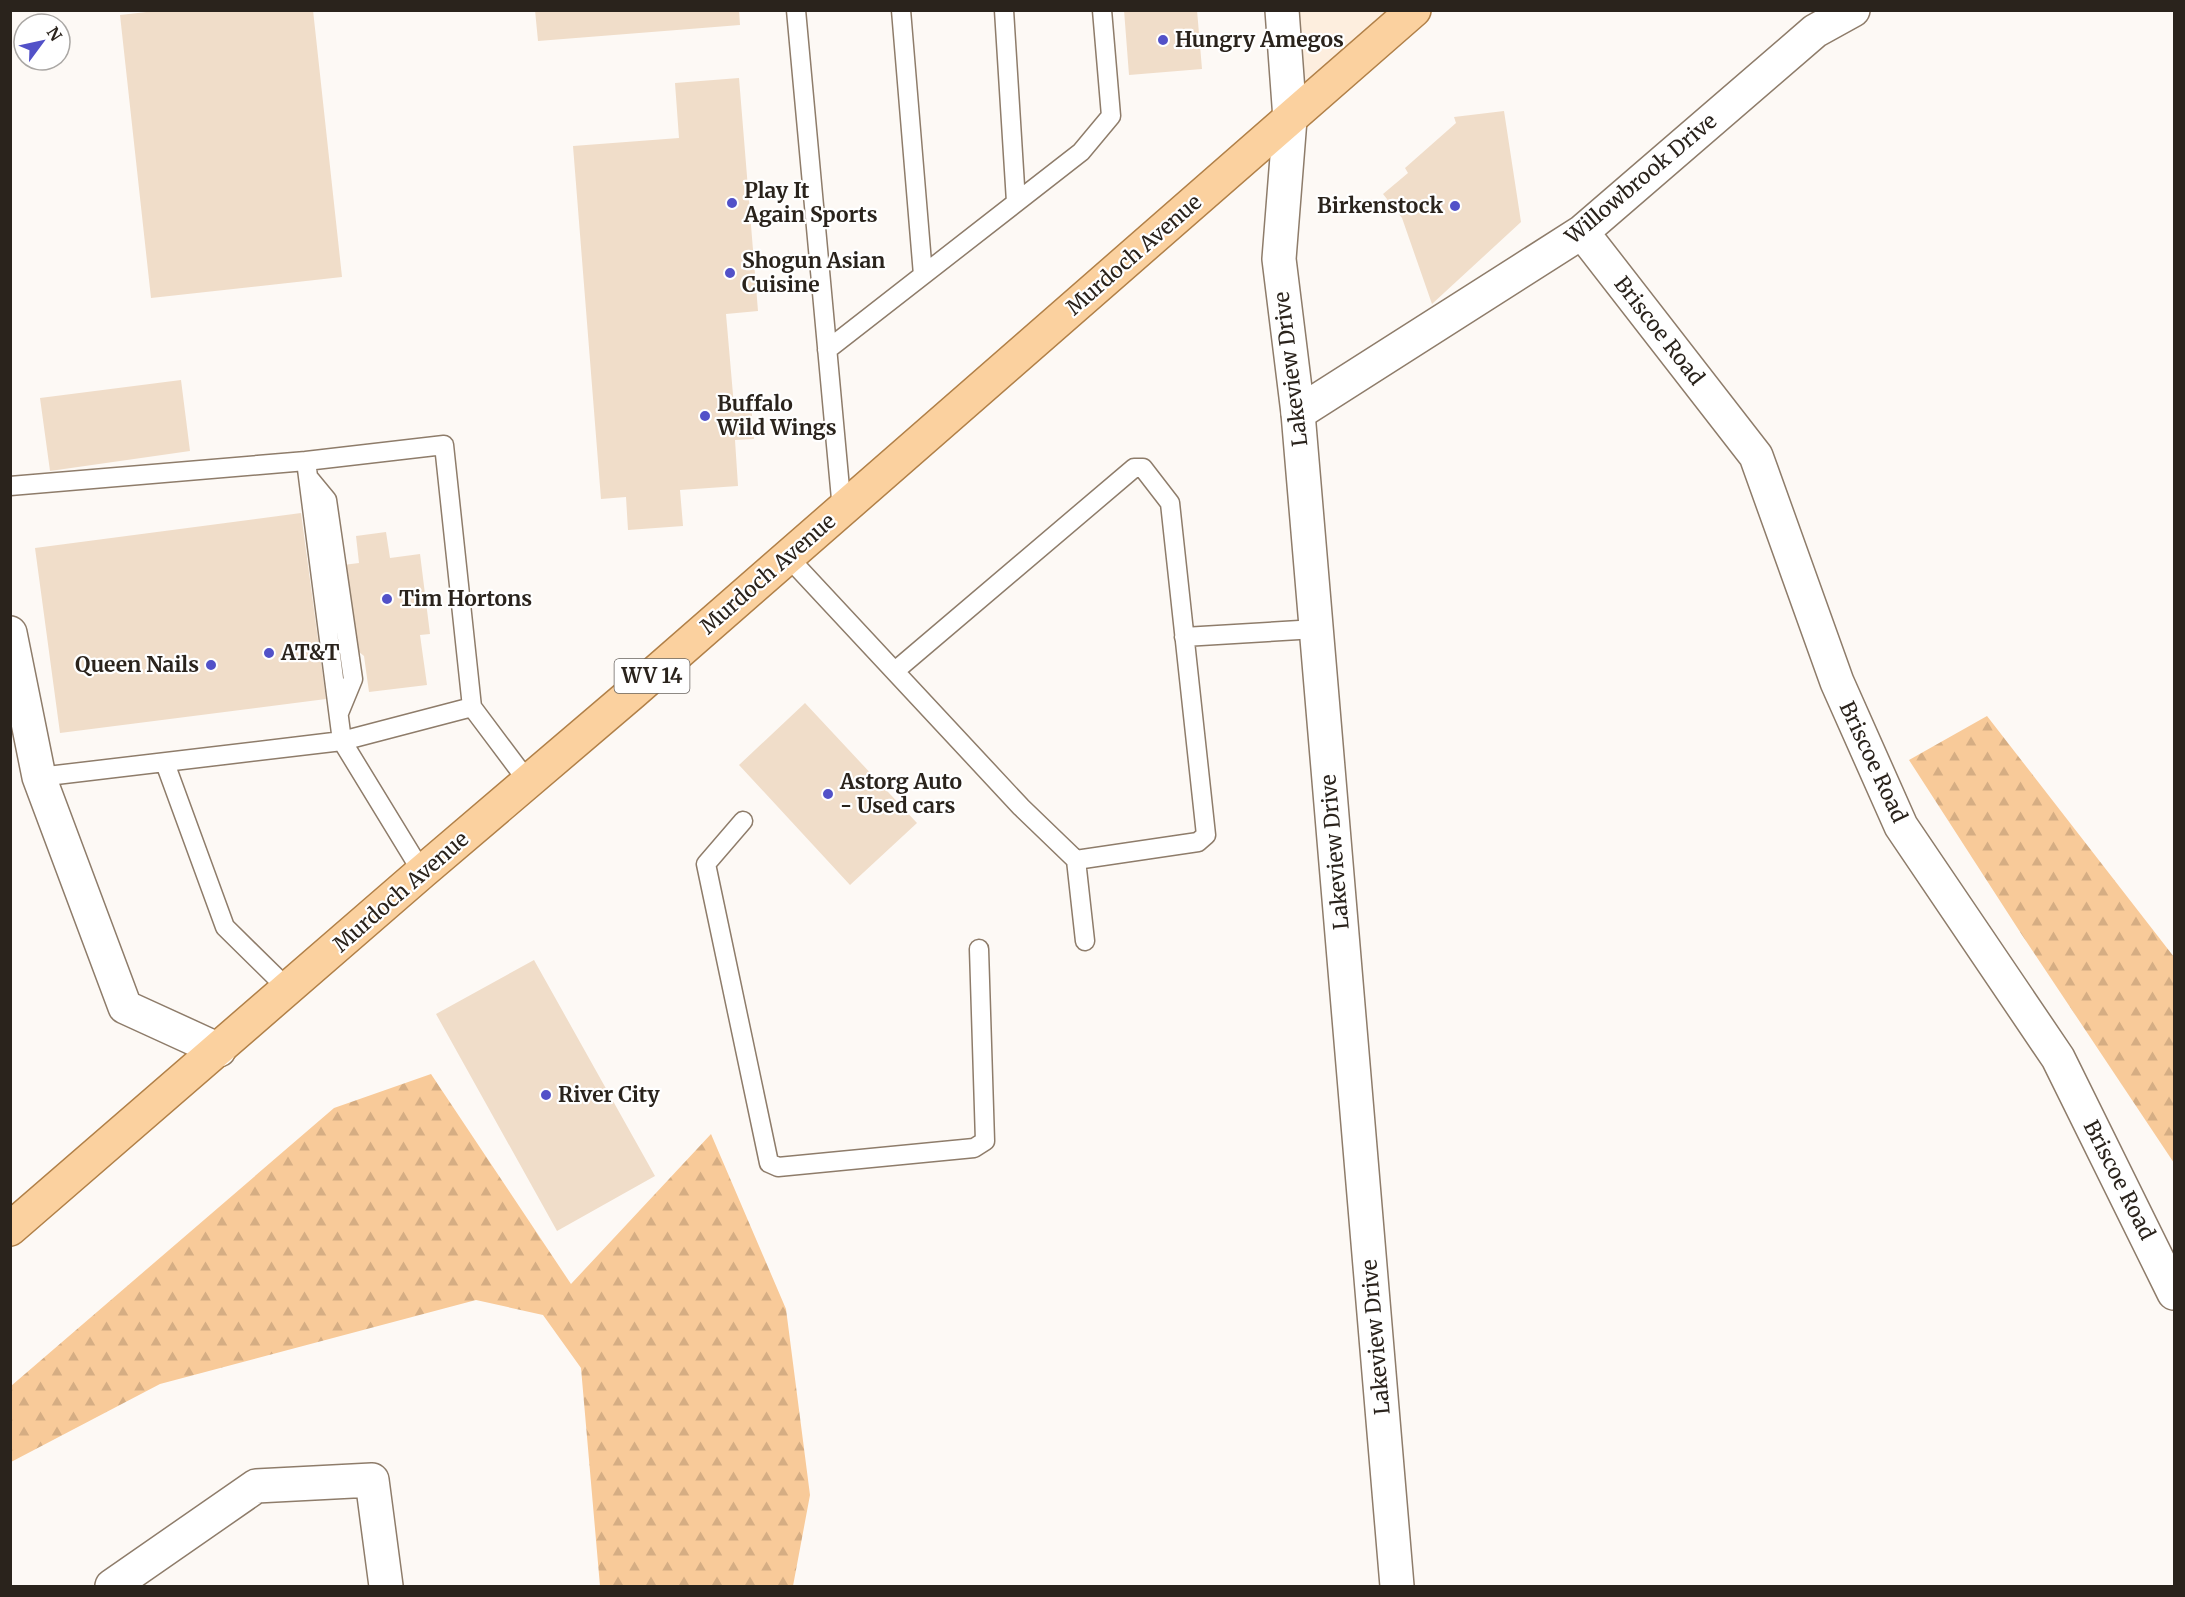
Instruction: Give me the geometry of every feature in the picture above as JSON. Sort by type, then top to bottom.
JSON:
[{"type":"main road","name":"Murdoch Avenue","points":[[10,1230],[422,872],[528,783],[1414,10]]},
{"type":"street","name":"Lakeview Drive","points":[[1282,10],[1290,119],[1279,258],[1298,413],[1398,1587]]},
{"type":"street","name":"Willowbrook Drive","points":[[1298,413],[1582,232],[1815,31],[1853,10]]},
{"type":"street","name":"Briscoe Road","points":[[1582,232],[1756,456],[1837,682],[1901,826],[2058,1058],[2175,1293]]},
{"type":"street","points":[[10,633],[39,777],[125,1007],[219,1050]]},
{"type":"street","points":[[112,1587],[256,1486],[372,1480],[386,1587]]},
{"type":"lane","points":[[796,10],[842,510]]},
{"type":"lane","points":[[901,10],[923,275]]},
{"type":"lane","points":[[1004,10],[1016,202]]},
{"type":"lane","points":[[827,350],[1081,152],[1112,116],[1102,10]]},
{"type":"lane","points":[[10,486],[307,469],[444,445],[472,707],[528,783]]},
{"type":"lane","points":[[895,671],[1134,468],[1143,468],[1170,503],[1206,835],[1198,842],[1076,860]]},
{"type":"lane","points":[[307,469],[342,741],[422,872]]},
{"type":"lane","points":[[788,557],[1021,807],[1076,860],[1085,941]]},
{"type":"lane","points":[[1184,637],[1316,629]]},
{"type":"lane","points":[[39,777],[342,741],[472,707]]},
{"type":"lane","points":[[165,763],[225,927],[288,990]]},
{"type":"lane","points":[[743,821],[706,864],[769,1163],[778,1167],[974,1148],[985,1141],[979,949]]},
{"type":"shaded area","points":[[1282,10],[1414,11],[1290,119]]},
{"type":"green space","points":[[1987,716],[2174,957],[2174,1163],[1909,760]]},
{"type":"green space","points":[[431,1074],[571,1284],[711,1134],[786,1309],[810,1495],[793,1586],[600,1586],[581,1368],[543,1315],[476,1300],[160,1384],[11,1462],[11,1386],[334,1108]]},
{"type":"building","points":[[164,10],[313,10],[342,277],[151,298],[120,15]]},
{"type":"building","points":[[535,10],[739,10],[740,25],[538,41]]},
{"type":"building","name":"Hungry Amegos","points":[[1124,10],[1197,10],[1202,69],[1129,75]]},
{"type":"building","points":[[739,78],[758,311],[726,314],[734,406],[751,404],[754,439],[735,440],[738,486],[680,490],[683,526],[628,530],[626,497],[601,499],[573,146],[679,138],[675,83]]},
{"type":"building","name":"Birkenstock","points":[[1504,111],[1521,222],[1432,304],[1402,218],[1383,194],[1408,173],[1405,168],[1456,123],[1454,117]]},
{"type":"building","points":[[181,380],[190,451],[50,471],[40,398]]},
{"type":"building","points":[[301,513],[326,699],[60,733],[35,548]]},
{"type":"building","name":"Tim Hortons","points":[[386,532],[390,558],[420,554],[430,634],[420,635],[427,685],[369,692],[364,656],[354,648],[343,565],[359,563],[356,536]]},
{"type":"building","name":"Astorg Auto - Used cars","points":[[805,703],[917,823],[850,885],[739,765]]},
{"type":"building","name":"River City","points":[[534,960],[655,1176],[557,1231],[436,1014]]},
{"type":"place","name":"Hungry Amegos","points":[[1163,40]]},
{"type":"place","name":"Play It Again Sports","points":[[732,203]]},
{"type":"place","name":"Birkenstock","points":[[1455,206]]},
{"type":"place","name":"Shogun Asian Cuisine","points":[[730,273]]},
{"type":"place","name":"Buffalo Wild Wings","points":[[705,416]]},
{"type":"place","name":"Tim Hortons","points":[[387,599]]},
{"type":"place","name":"AT&T","points":[[269,653]]},
{"type":"place","name":"Queen Nails","points":[[211,665]]},
{"type":"place","name":"Astorg Auto - Used cars","points":[[828,794]]},
{"type":"place","name":"River City","points":[[546,1095]]}]
